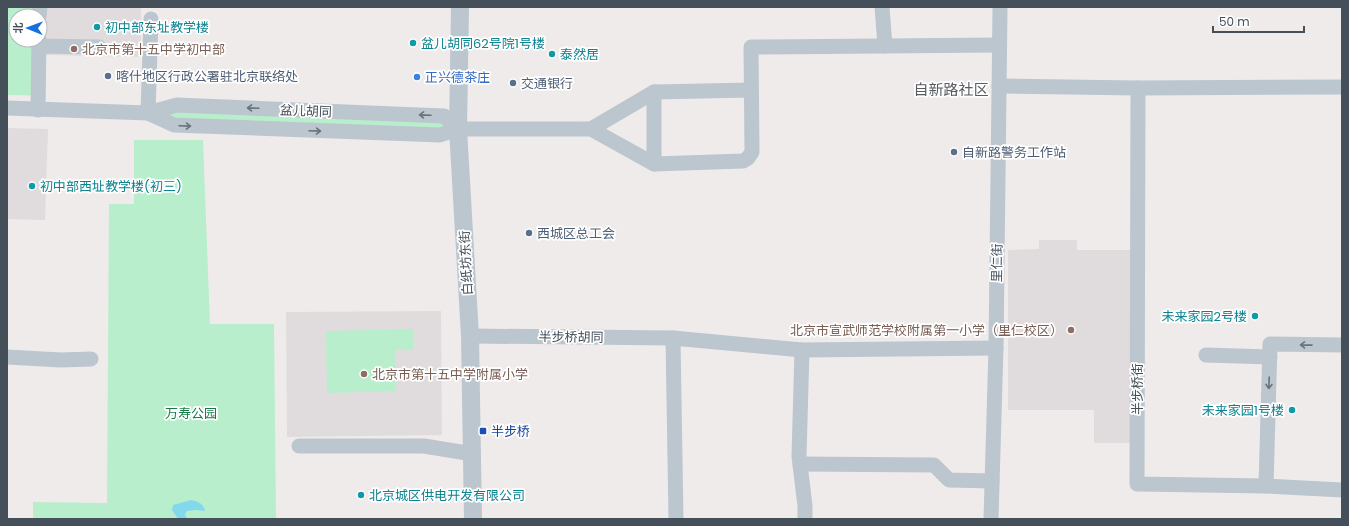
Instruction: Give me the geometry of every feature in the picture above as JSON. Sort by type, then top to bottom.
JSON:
[{"type":"street","name":"白纸坊东街","points":[[460,7],[458,130],[470,336],[473,519]]},
{"type":"street","points":[[882,7],[885,46]]},
{"type":"street","name":"里仁街","points":[[991,519],[996,348],[1000,7]]},
{"type":"street","points":[[148,113],[152,19]]},
{"type":"street","points":[[48,44],[99,47]]},
{"type":"street","points":[[591,129],[654,164],[743,161],[748,158],[752,152],[751,47],[999,45]]},
{"type":"street","points":[[38,110],[39,48]]},
{"type":"street","points":[[999,86],[1138,88],[1342,87]]},
{"type":"street","name":"半步桥街","points":[[1138,88],[1137,484],[1266,486],[1342,490]]},
{"type":"street","points":[[591,129],[654,92],[751,90]]},
{"type":"street","points":[[654,92],[654,164]]},
{"type":"street","name":"盆儿胡同","points":[[7,108],[148,113],[177,105],[444,116],[458,130]]},
{"type":"street","name":"盆儿胡同","points":[[148,113],[174,125],[440,135],[458,130],[591,129]]},
{"type":"street","name":"半步桥胡同","points":[[470,336],[673,338],[802,350],[996,348]]},
{"type":"street","points":[[673,338],[676,519]]},
{"type":"street","points":[[1266,486],[1270,344],[1342,345]]},
{"type":"street","points":[[802,350],[799,456],[805,506],[805,519]]},
{"type":"street","points":[[1206,355],[1270,357]]},
{"type":"street","points":[[7,357],[61,360],[90,359]]},
{"type":"street","points":[[298,446],[424,446],[473,454]]},
{"type":"street","points":[[800,464],[934,465],[949,480],[992,481]]},
{"type":"shaded area","name":"北京市第十五中学初中部","points":[[7,7],[141,7],[141,57],[45,55],[45,96],[7,95]]},
{"type":"shaded area","name":"初中部西址教学楼(初三)","points":[[7,128],[48,129],[45,220],[7,219]]},
{"type":"shaded area","name":"北京市宣武师范学校附属第一小学（里仁校区）","points":[[1039,240],[1077,240],[1077,250],[1133,250],[1133,443],[1094,443],[1094,410],[1008,410],[1008,250],[1039,249]]},
{"type":"shaded area","name":"北京市第十五中学附属小学","points":[[441,311],[442,435],[287,437],[286,312]]},
{"type":"green space","points":[[7,7],[33,7],[8,8],[8,48],[33,48],[31,95],[7,95]]},
{"type":"green space","points":[[177,105],[444,116],[458,129],[174,125],[148,113]]},
{"type":"green space","name":"万寿公园","points":[[134,140],[203,140],[210,324],[274,324],[276,519],[33,519],[33,502],[107,503],[109,204],[134,204]]},
{"type":"green space","points":[[413,329],[413,350],[395,350],[396,391],[327,393],[326,331]]},
{"type":"water","points":[[191,500],[200,503],[205,511],[187,511],[185,514],[187,519],[176,519],[177,517],[172,510],[173,505]]},
{"type":"place","name":"初中部东址教学楼","points":[[97,27]]},
{"type":"place","name":"盆儿胡同62号院1号楼","points":[[413,43]]},
{"type":"place","name":"北京市第十五中学初中部","points":[[74,49]]},
{"type":"place","name":"泰然居","points":[[552,54]]},
{"type":"place","name":"喀什地区行政公署驻北京联络处","points":[[108,76]]},
{"type":"place","name":"正兴德茶庄","points":[[417,77]]},
{"type":"place","name":"交通银行","points":[[513,83]]},
{"type":"place","name":"自新路警务工作站","points":[[954,152]]},
{"type":"place","name":"初中部西址教学楼(初三)","points":[[32,186]]},
{"type":"place","name":"西城区总工会","points":[[529,233]]},
{"type":"place","name":"未来家园2号楼","points":[[1255,316]]},
{"type":"place","name":"北京市宣武师范学校附属第一小学（里仁校区）","points":[[1071,330]]},
{"type":"place","name":"北京市第十五中学附属小学","points":[[364,374]]},
{"type":"place","name":"未来家园1号楼","points":[[1292,410]]},
{"type":"place","name":"半步桥","points":[[483,431]]},
{"type":"place","name":"北京城区供电开发有限公司","points":[[361,495]]},
{"type":"district","name":"自新路社区","points":[[951,89]]}]
